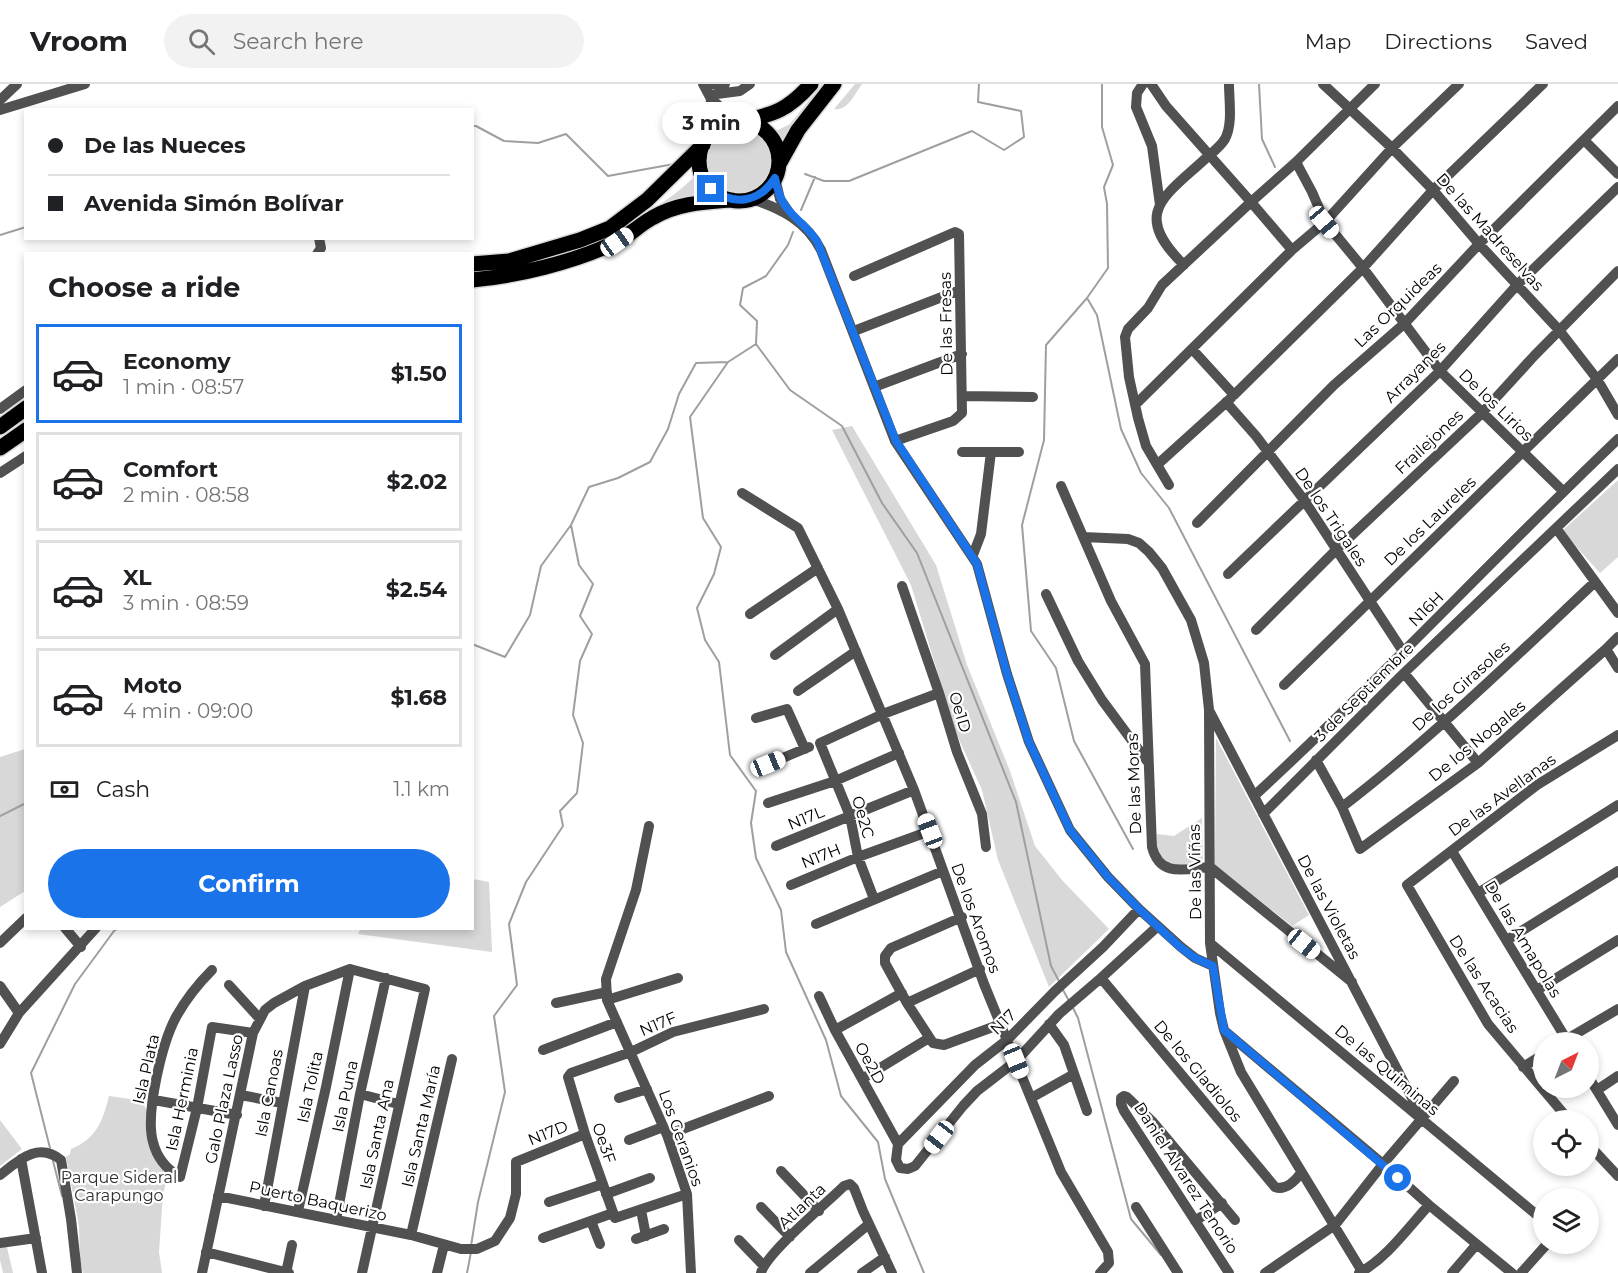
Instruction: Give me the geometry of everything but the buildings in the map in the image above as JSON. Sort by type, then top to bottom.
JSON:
[{"type":"highway","points":[[474,264],[509,261],[580,240],[610,228],[647,200],[722,124],[767,116],[788,107],[811,84]]},
{"type":"highway","points":[[474,280],[499,278],[597,250],[617,242],[650,219],[673,207],[702,202],[751,199],[761,195],[769,188],[798,130],[834,84]]},
{"type":"highway","points":[[738,121],[753,123],[764,130],[775,145],[777,171]]},
{"type":"highway","points":[[705,140],[700,156],[700,168],[704,179],[720,196],[732,200]]},
{"type":"highway","points":[[0,427],[24,409]]},
{"type":"highway","points":[[0,448],[24,431]]},
{"type":"street","points":[[0,100],[17,84]]},
{"type":"street","points":[[0,110],[67,87],[85,84]]},
{"type":"street","points":[[724,84],[703,84],[710,97],[738,121]]},
{"type":"street","points":[[710,97],[740,91],[750,84]]},
{"type":"street","points":[[1143,84],[1137,93],[1136,107],[1152,146],[1160,205]]},
{"type":"street","points":[[1152,84],[1162,101],[1292,250]]},
{"type":"street","points":[[1184,265],[1160,232],[1155,216],[1171,191],[1223,142],[1229,125],[1229,84]]},
{"type":"street","name":"De las Madreselvas","points":[[1323,84],[1433,190],[1479,244],[1559,330],[1597,379],[1618,415]]},
{"type":"street","points":[[1169,485],[1146,446],[1138,417],[1129,377],[1125,337],[1128,329],[1148,308],[1162,285],[1296,162],[1375,84]]},
{"type":"street","points":[[1136,404],[1292,250],[1324,222],[1392,148],[1459,84]]},
{"type":"street","points":[[1158,464],[1230,398],[1363,268],[1433,190],[1543,84]]},
{"type":"street","points":[[705,140],[710,97]]},
{"type":"street","name":"Las Orquideas","points":[[1197,522],[1334,385],[1405,323],[1479,244],[1618,106]]},
{"type":"street","points":[[1584,140],[1618,174]]},
{"type":"street","name":"De los Lirios","points":[[1296,162],[1312,192],[1324,222],[1363,268],[1440,371],[1563,491]]},
{"type":"street","points":[[777,171],[780,199],[793,217]]},
{"type":"street","name":"Arrayanes","points":[[1228,574],[1440,371],[1517,285],[1618,187]]},
{"type":"street","points":[[751,199],[793,217],[805,226],[817,241],[896,441],[918,477],[973,555],[1033,752],[1070,830],[1108,877],[1139,909],[1195,958],[1213,966]]},
{"type":"street","name":"De las Fresas","points":[[855,276],[955,232],[959,234],[962,411],[960,417],[896,441]]},
{"type":"street","name":"Frailejones","points":[[1256,630],[1336,550],[1482,413],[1559,330],[1618,271]]},
{"type":"street","points":[[854,331],[960,290]]},
{"type":"street","name":"De los Trigales","points":[[1192,349],[1304,500],[1404,653]]},
{"type":"street","points":[[874,387],[962,354]]},
{"type":"street","name":"De los Laureles","points":[[1284,685],[1618,359]]},
{"type":"street","points":[[0,409],[24,391]]},
{"type":"street","points":[[962,396],[1033,397]]},
{"type":"street","name":"N16H","points":[[1254,796],[1404,653],[1563,491],[1618,439]]},
{"type":"street","points":[[962,452],[1019,452]]},
{"type":"street","points":[[973,555],[981,534],[991,452]]},
{"type":"street","points":[[0,473],[24,457]]},
{"type":"street","name":"3 de Septiembre","points":[[1263,814],[1404,673],[1618,469]]},
{"type":"street","name":"De las Moras","points":[[1061,486],[1111,601],[1145,664],[1154,856],[1160,864],[1174,870],[1210,867]]},
{"type":"street","name":"De los Aromos","points":[[742,493],[798,528],[838,609],[914,790],[1007,1040],[1061,1172],[1108,1252],[1109,1263],[1100,1273]]},
{"type":"street","points":[[1556,528],[1618,613]]},
{"type":"street","name":"De las Viñas","points":[[1083,537],[1128,539],[1139,543],[1162,568],[1191,620],[1204,663],[1209,710],[1210,943],[1224,1030],[1241,1072],[1335,1225],[1361,1272]]},
{"type":"street","points":[[750,614],[818,568]]},
{"type":"street","name":"De los Girasoles","points":[[1342,807],[1445,723],[1595,582]]},
{"type":"street","name":"Oe1D","points":[[902,586],[957,752],[982,814],[986,847]]},
{"type":"street","points":[[1046,594],[1078,661],[1102,700],[1148,761]]},
{"type":"street","points":[[775,654],[838,609]]},
{"type":"street","name":"De los Nogales","points":[[1342,807],[1360,849],[1478,763],[1618,637]]},
{"type":"street","points":[[1606,649],[1618,668]]},
{"type":"street","points":[[798,692],[856,651]]},
{"type":"street","points":[[1404,673],[1478,763]]},
{"type":"street","points":[[768,764],[819,744],[883,714],[939,693]]},
{"type":"street","points":[[756,718],[787,709],[805,749]]},
{"type":"street","name":"De las Violetas","points":[[1209,710],[1422,1119]]},
{"type":"street","name":"De las Avellanas","points":[[1407,885],[1537,785],[1618,735]]},
{"type":"street","name":"Oe2C","points":[[819,744],[850,816],[858,857],[874,900]]},
{"type":"street","points":[[768,803],[835,781],[899,753]]},
{"type":"street","points":[[1316,760],[1342,807]]},
{"type":"street","name":"N17L","points":[[776,846],[914,790]]},
{"type":"street","points":[[1478,893],[1618,805]]},
{"type":"street","points":[[607,996],[606,979],[636,890],[649,826]]},
{"type":"street","name":"N17H","points":[[791,885],[858,857],[930,831]]},
{"type":"street","name":"De las Amapolas","points":[[1452,851],[1560,1032]]},
{"type":"street","points":[[1210,867],[1352,982]]},
{"type":"street","points":[[816,924],[943,871]]},
{"type":"street","points":[[1507,940],[1618,871]]},
{"type":"street","name":"De las Acacias","points":[[1407,885],[1488,1024],[1560,1110]]},
{"type":"street","name":"N17","points":[[898,1144],[975,1065],[1007,1040],[1139,909]]},
{"type":"street","points":[[962,917],[887,951],[885,963],[933,1043],[944,1045],[1001,1024]]},
{"type":"street","points":[[0,943],[24,920]]},
{"type":"street","points":[[898,1144],[896,1160],[898,1166],[903,1169],[915,1166],[963,1106],[992,1079],[1016,1061],[1077,997],[1158,926]]},
{"type":"street","points":[[67,930],[81,946]]},
{"type":"street","points":[[0,1044],[19,1013],[94,930]]},
{"type":"street","points":[[1537,990],[1618,940]]},
{"type":"street","name":"De las Quiminas","points":[[1210,943],[1533,1212]]},
{"type":"street","name":"Isla Plata","points":[[180,1177],[170,1171],[161,1161],[153,1143],[150,1120],[167,1037],[195,988],[212,969]]},
{"type":"street","points":[[350,969],[386,978]]},
{"type":"street","name":"Galo Plaza Lasso","points":[[202,1273],[253,1033],[266,1010],[274,1003],[304,986],[350,969]]},
{"type":"street","name":"Isla Tolita","points":[[298,1211],[350,969]]},
{"type":"street","points":[[835,1030],[905,998],[980,969]]},
{"type":"street","name":"Isla Santa Ana","points":[[362,1273],[425,989],[386,978]]},
{"type":"street","name":"Isla Puna","points":[[336,1220],[360,1094],[386,978]]},
{"type":"street","points":[[556,1003],[607,996],[678,978]]},
{"type":"street","name":"De los Gladiolos","points":[[1101,978],[1272,1184],[1282,1189],[1291,1184],[1301,1173]]},
{"type":"street","points":[[229,985],[260,1019]]},
{"type":"street","name":"Isla Canoas","points":[[264,1206],[304,986]]},
{"type":"street","points":[[2,993],[19,1013]]},
{"type":"street","name":"Los Geranios","points":[[607,996],[665,1131],[687,1194],[691,1273]]},
{"type":"street","name":"Oe2D","points":[[819,996],[861,1079],[898,1144]]},
{"type":"street","name":"N17F","points":[[568,1077],[571,1073],[631,1052],[673,1032],[764,1009]]},
{"type":"street","points":[[1582,1032],[1618,1009]]},
{"type":"street","points":[[543,1050],[617,1022]]},
{"type":"street","points":[[1049,1024],[1064,1046],[1087,1111]]},
{"type":"street","name":"Isla Herminia","points":[[180,1177],[197,1108],[212,1027],[253,1033]]},
{"type":"street","points":[[1224,1030],[1383,1164],[1428,1205],[1512,1273]]},
{"type":"street","points":[[861,1079],[929,1038]]},
{"type":"street","name":"Isla Santa María","points":[[411,1235],[452,1059]]},
{"type":"street","points":[[1523,1066],[1533,1060]]},
{"type":"street","points":[[1030,1098],[1074,1074]]},
{"type":"street","points":[[1599,1089],[1618,1076]]},
{"type":"street","name":"Oe3F","points":[[568,1077],[614,1216]]},
{"type":"street","points":[[1264,1273],[1335,1225],[1383,1164],[1454,1081]]},
{"type":"street","points":[[619,1098],[646,1089]]},
{"type":"street","points":[[1599,1093],[1618,1125]]},
{"type":"street","points":[[360,1094],[399,1104]]},
{"type":"street","points":[[241,1095],[282,1103]]},
{"type":"street","points":[[629,1140],[665,1131],[769,1096]]},
{"type":"street","name":"Daniel Alvarez Tenorio","points":[[1221,1203],[1152,1121],[1127,1097],[1121,1098],[1124,1111],[1229,1273]]},
{"type":"street","points":[[154,1100],[237,1115]]},
{"type":"street","name":"N17D","points":[[444,1245],[477,1249],[495,1241],[510,1218],[516,1194],[516,1161],[585,1134]]},
{"type":"street","points":[[0,1175],[21,1159],[34,1153],[53,1154],[61,1160],[77,1273]]},
{"type":"street","points":[[1599,1156],[1618,1176]]},
{"type":"street","points":[[21,1159],[42,1273]]},
{"type":"street","points":[[781,1171],[819,1210]]},
{"type":"street","points":[[549,1202],[650,1178]]},
{"type":"street","name":"Atlanta","points":[[762,1269],[790,1237],[844,1186],[850,1184],[854,1188],[892,1273]]},
{"type":"street","points":[[543,1238],[591,1221],[641,1210],[687,1194]]},
{"type":"street","name":"Puerto Baquerizo","points":[[218,1196],[411,1235],[444,1245]]},
{"type":"street","points":[[1195,1221],[1221,1203],[1235,1220]]},
{"type":"street","points":[[1361,1272],[1379,1260],[1428,1205]]},
{"type":"street","points":[[761,1207],[790,1237]]},
{"type":"street","points":[[1136,1207],[1179,1273]]},
{"type":"street","points":[[641,1210],[641,1238],[664,1230]]},
{"type":"street","points":[[591,1221],[600,1244]]},
{"type":"street","points":[[810,1273],[869,1224]]},
{"type":"street","points":[[0,1243],[36,1238]]},
{"type":"street","points":[[739,1240],[762,1269]]},
{"type":"street","points":[[206,1252],[287,1273],[292,1245]]},
{"type":"street","points":[[437,1273],[444,1245]]},
{"type":"street","points":[[1452,1273],[1476,1245]]},
{"type":"street","points":[[1521,1273],[1538,1254]]},
{"type":"street","points":[[862,1273],[885,1257]]},
{"type":"green space","points":[[822,84],[828,84],[788,148],[776,131],[790,124]]},
{"type":"green space","points":[[855,84],[862,84],[847,105],[834,109]]},
{"type":"green space","points":[[740,126],[760,132],[770,142],[776,162],[770,182],[760,192],[740,198],[720,192],[710,182],[704,162],[710,142],[720,132]]},
{"type":"green space","points":[[696,175],[702,196],[552,260],[474,276],[474,272],[528,259],[597,234],[649,210],[681,189]]},
{"type":"green space","points":[[852,426],[936,565],[967,665],[1010,771],[1035,846],[1062,880],[1109,929],[1049,987],[998,860],[982,790],[956,733],[911,585],[832,430]]},
{"type":"green space","points":[[1618,480],[1618,557],[1600,573],[1562,531]]},
{"type":"green space","points":[[1216,738],[1309,915],[1292,926],[1215,865]]},
{"type":"green space","points":[[24,749],[24,892],[0,907],[0,757]]},
{"type":"green space","points":[[1202,818],[1203,865],[1173,867],[1164,863],[1157,846],[1157,834],[1174,836]]},
{"type":"green space","points":[[474,879],[489,882],[492,952],[358,934],[360,930],[474,930]]},
{"type":"green space","name":"Parque Sideral Carapungo","points":[[109,1096],[130,1099],[144,1105],[148,1113],[157,1159],[164,1172],[166,1183],[163,1194],[159,1252],[162,1273],[83,1273],[80,1259],[79,1226],[66,1157],[70,1154],[71,1149],[87,1140],[97,1128]]},
{"type":"green space","points":[[0,1120],[22,1149],[0,1166]]},
{"type":"green space","points":[[6,1243],[13,1273],[3,1273],[0,1244]]},
{"type":"waterway","points":[[805,174],[824,181],[849,181],[972,131],[1004,150],[1024,137],[1021,111],[978,102],[979,84]]},
{"type":"waterway","points":[[1102,84],[1102,127],[1113,165],[1104,187],[1107,204],[1108,268],[1087,298],[1046,345],[1044,440],[1022,525],[1031,631],[1056,668],[1074,741],[1133,849]]},
{"type":"waterway","points":[[1259,84],[1262,139],[1275,167]]},
{"type":"waterway","points":[[474,126],[504,141],[538,143],[566,134],[608,176],[674,164]]},
{"type":"waterway","points":[[801,210],[815,177]]},
{"type":"waterway","points":[[0,235],[24,228]]},
{"type":"waterway","points":[[474,645],[505,657],[530,615],[541,566],[571,525],[589,487],[618,478],[650,462],[668,429],[679,394],[696,363],[728,362],[756,344],[757,321],[740,305],[743,288],[766,276],[788,245],[793,232]]},
{"type":"waterway","points":[[1087,298],[1097,315],[1121,429],[1141,473],[1169,508],[1290,741]]},
{"type":"waterway","points":[[756,344],[790,390],[842,426],[882,503],[917,553],[1016,802],[1051,966],[1060,983]]},
{"type":"waterway","points":[[728,362],[690,417],[703,518],[721,547],[714,574],[697,608],[705,640],[719,662],[730,755],[756,791],[751,823],[756,858],[781,910],[786,952],[826,1040],[841,1096],[878,1142],[885,1179],[924,1273]]},
{"type":"waterway","points":[[471,1246],[478,1202],[505,1092],[494,1016],[517,985],[509,924],[526,882],[563,826],[560,811],[577,793],[583,743],[573,715],[580,661],[592,634],[580,616],[593,584],[579,565],[571,525]]},
{"type":"waterway","points":[[0,816],[24,804]]},
{"type":"waterway","points":[[50,1148],[31,1073],[75,984],[115,930]]},
{"type":"waterway","points":[[1062,988],[1069,1001]]},
{"type":"waterway","points":[[1072,1006],[1078,1018],[1131,1219],[1161,1255]]},
{"type":"waterway","points":[[53,1161],[62,1196]]},
{"type":"waterway","points":[[467,1273],[471,1252]]},
{"type":"route","points":[[711,189],[720,196],[741,201],[761,195],[775,178],[782,203],[817,241],[854,331],[887,424],[918,477],[977,564],[1007,674],[1029,742],[1070,830],[1108,877],[1139,909],[1180,947],[1195,958],[1213,966],[1224,1030],[1398,1178]]}]
